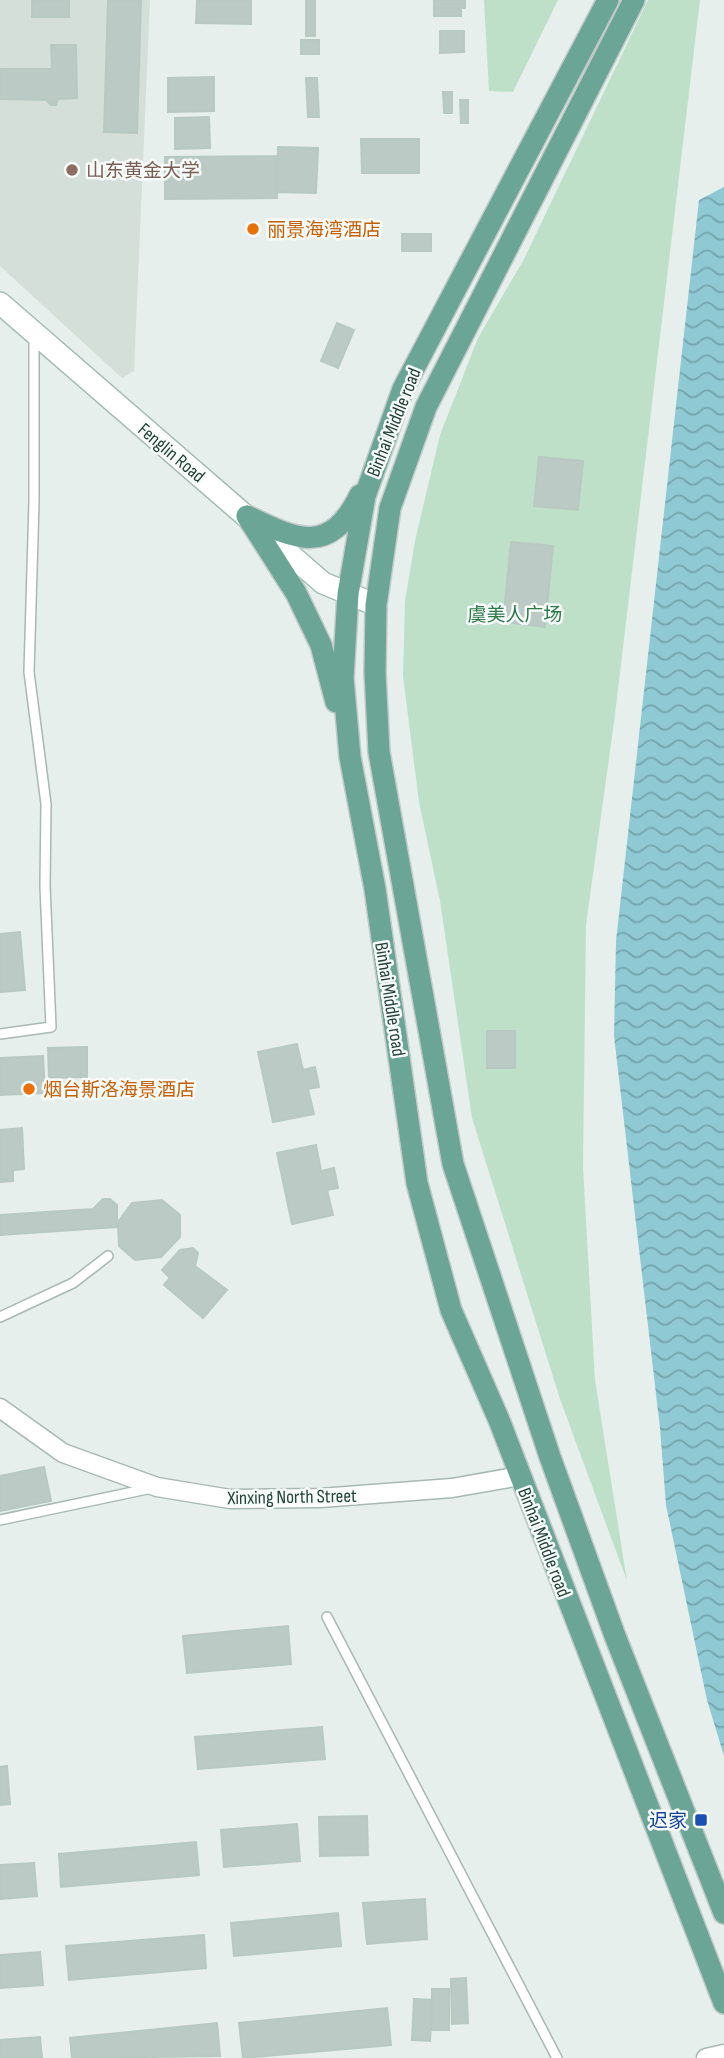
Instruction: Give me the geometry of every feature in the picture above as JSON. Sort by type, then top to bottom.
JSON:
[{"type":"main road","name":"Binhai Middle road","points":[[608,0],[403,389],[365,496],[348,594],[343,678],[350,757],[375,889],[417,1183],[452,1310],[520,1476],[724,2003]]},
{"type":"main road","name":"Binhai Middle road","points":[[634,0],[426,407],[390,508],[376,605],[379,752],[453,1164],[499,1307],[578,1534],[724,1913]]},
{"type":"main road","points":[[247,516],[288,536],[317,538],[328,535],[342,525],[359,499],[380,448]]},
{"type":"main road","points":[[247,516],[296,593],[321,645],[350,757]]},
{"type":"street","name":"Fenglin Road","points":[[0,303],[323,583],[376,605]]},
{"type":"street","name":"Xinxing North Street","points":[[0,1408],[63,1453],[157,1487],[230,1499],[320,1498],[452,1488],[520,1476]]},
{"type":"street","points":[[706,2058],[724,2054]]},
{"type":"lane","points":[[0,1034],[51,1027],[45,886],[46,804],[29,672],[34,502],[34,335]]},
{"type":"lane","points":[[0,1317],[73,1283],[108,1256]]},
{"type":"lane","points":[[0,1520],[157,1487]]},
{"type":"lane","points":[[327,1617],[557,2058]]},
{"type":"shaded area","name":"山东黄金大学","points":[[0,0],[150,0],[134,371],[122,378],[0,266]]},
{"type":"green space","points":[[484,0],[558,0],[513,92],[489,91]]},
{"type":"green space","name":"虞美人广场","points":[[648,0],[700,0],[615,715],[586,925],[583,1167],[595,1380],[627,1581],[560,1399],[472,1118],[440,901],[419,802],[403,676],[405,601],[415,541],[440,435],[478,338],[524,259]]},
{"type":"water","points":[[724,187],[724,1756],[707,1700],[666,1505],[660,1428],[614,1036],[616,941],[699,200]]},
{"type":"building","points":[[32,0],[69,0],[69,17],[32,17]]},
{"type":"building","points":[[108,0],[141,0],[137,133],[104,132]]},
{"type":"building","points":[[197,0],[251,0],[251,24],[196,23]]},
{"type":"building","points":[[306,0],[315,0],[315,36],[306,36]]},
{"type":"building","points":[[434,0],[465,0],[465,8],[434,8]]},
{"type":"building","points":[[434,8],[461,8],[461,16],[434,16]]},
{"type":"building","points":[[440,31],[464,31],[464,52],[440,53]]},
{"type":"building","points":[[301,40],[319,40],[319,54],[301,54]]},
{"type":"building","points":[[51,45],[76,45],[77,98],[58,99],[56,105],[51,105],[46,100],[0,99],[0,69],[52,69]]},
{"type":"building","points":[[214,77],[214,111],[168,112],[168,78]]},
{"type":"building","points":[[306,78],[317,78],[319,117],[308,117]]},
{"type":"building","points":[[443,92],[452,92],[452,113],[444,113]]},
{"type":"building","points":[[460,100],[468,100],[468,123],[461,123]]},
{"type":"building","points":[[209,117],[210,148],[175,149],[175,118]]},
{"type":"building","points":[[361,139],[419,139],[419,173],[362,173]]},
{"type":"building","points":[[278,147],[318,148],[316,193],[277,192]]},
{"type":"building","points":[[276,156],[277,198],[165,199],[165,157]]},
{"type":"building","points":[[402,234],[431,234],[431,251],[402,251]]},
{"type":"building","points":[[337,323],[354,330],[338,368],[321,361]]},
{"type":"building","points":[[539,457],[583,461],[578,510],[534,506]]},
{"type":"building","points":[[511,542],[553,546],[545,627],[503,622]]},
{"type":"building","points":[[20,932],[25,990],[0,992],[0,934]]},
{"type":"building","points":[[487,1031],[515,1031],[515,1068],[487,1068]]},
{"type":"building","points":[[297,1044],[303,1070],[315,1067],[319,1087],[308,1089],[314,1114],[273,1122],[258,1052]]},
{"type":"building","points":[[87,1047],[87,1077],[49,1078],[48,1048]]},
{"type":"building","points":[[43,1056],[45,1093],[0,1095],[0,1058]]},
{"type":"building","points":[[22,1128],[24,1169],[13,1170],[13,1181],[0,1182],[0,1130]]},
{"type":"building","points":[[316,1145],[321,1171],[334,1168],[338,1188],[327,1190],[333,1215],[292,1224],[277,1153]]},
{"type":"building","points":[[103,1199],[110,1199],[117,1205],[117,1227],[0,1235],[0,1215],[93,1209]]},
{"type":"building","points":[[162,1200],[180,1215],[180,1237],[161,1257],[135,1260],[119,1246],[118,1222],[132,1203]]},
{"type":"building","points":[[193,1248],[198,1253],[195,1266],[227,1290],[203,1318],[164,1285],[170,1278],[162,1270],[180,1250]]},
{"type":"building","points":[[44,1467],[51,1501],[0,1511],[0,1476]]},
{"type":"building","points":[[288,1626],[291,1664],[187,1673],[183,1636]]},
{"type":"building","points":[[322,1727],[325,1759],[198,1769],[195,1737]]},
{"type":"building","points":[[7,1766],[10,1804],[0,1805],[0,1767]]},
{"type":"building","points":[[367,1816],[368,1855],[320,1856],[319,1817]]},
{"type":"building","points":[[297,1824],[300,1861],[224,1867],[221,1830]]},
{"type":"building","points":[[196,1842],[199,1875],[61,1887],[59,1854]]},
{"type":"building","points":[[34,1863],[37,1896],[0,1899],[0,1865]]},
{"type":"building","points":[[425,1899],[427,1939],[367,1944],[363,1903]]},
{"type":"building","points":[[338,1913],[341,1946],[234,1956],[231,1923]]},
{"type":"building","points":[[204,1935],[206,1968],[69,1980],[66,1946]]},
{"type":"building","points":[[40,1952],[43,1985],[0,1988],[0,1955]]},
{"type":"building","points":[[466,1978],[468,2023],[452,2024],[451,1979]]},
{"type":"building","points":[[432,1989],[449,1989],[449,2030],[432,2030]]},
{"type":"building","points":[[414,1999],[432,2000],[430,2041],[412,2040]]},
{"type":"building","points":[[387,2008],[391,2045],[243,2058],[239,2023]]},
{"type":"building","points":[[217,2023],[220,2056],[72,2058],[70,2038]]},
{"type":"building","points":[[40,2037],[42,2058],[0,2058],[0,2040]]},
{"type":"place","name":"山东黄金大学","points":[[72,170]]},
{"type":"place","name":"丽景海湾酒店","points":[[253,229]]},
{"type":"place","name":"烟台斯洛海景酒店","points":[[29,1089]]},
{"type":"place","name":"迟家","points":[[701,1820]]}]
